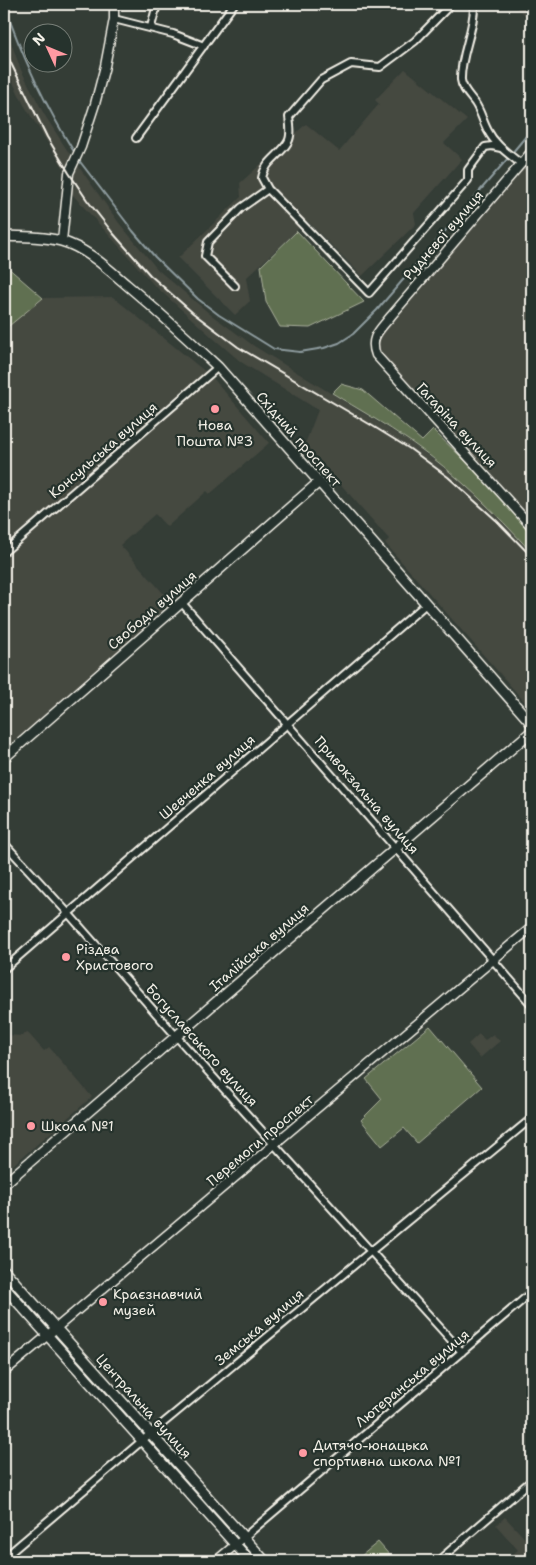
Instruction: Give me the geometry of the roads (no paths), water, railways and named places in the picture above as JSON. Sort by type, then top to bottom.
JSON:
[{"type":"main road","name":"Східний проспект","points":[[4,236],[38,237],[62,241],[98,260],[171,323],[218,367],[532,724]]},
{"type":"main road","name":"Свободи вулиця","points":[[4,758],[319,482]]},
{"type":"main road","name":"Італійська вулиця","points":[[4,1184],[532,731]]},
{"type":"main road","name":"Центральна вулиця","points":[[4,1270],[265,1561]]},
{"type":"main road","name":"Центральна вулиця","points":[[4,1287],[250,1561]]},
{"type":"street","points":[[62,241],[69,173],[81,147],[106,66],[114,18],[114,4]]},
{"type":"street","points":[[151,27],[157,4]]},
{"type":"street","points":[[136,138],[234,4]]},
{"type":"street","points":[[451,4],[415,41],[380,67],[351,64],[321,80],[289,117],[290,133],[288,142],[264,168],[262,178],[268,189],[369,293],[468,180],[468,170],[485,147],[501,148]]},
{"type":"street","points":[[474,4],[473,25],[464,59],[461,80],[465,90],[476,105],[488,133],[501,148],[521,164]]},
{"type":"street","points":[[114,18],[174,34],[204,46]]},
{"type":"street","name":"Руднєвої вулиця","points":[[374,337],[532,151]]},
{"type":"street","points":[[235,286],[205,256],[208,242],[241,208],[268,189]]},
{"type":"street","name":"Гагаріна вулиця","points":[[374,337],[373,347],[376,355],[532,527]]},
{"type":"street","name":"Консульська вулиця","points":[[4,552],[218,367]]},
{"type":"street","name":"Привокзальна вулиця","points":[[182,603],[532,1005]]},
{"type":"street","name":"Шевченка вулиця","points":[[4,968],[426,604]]},
{"type":"street","name":"Богуславського вулиця","points":[[4,844],[462,1352]]},
{"type":"street","name":"Перемоги проспект","points":[[4,1372],[532,927]]},
{"type":"street","name":"Земська вулиця","points":[[4,1558],[150,1434],[532,1118]]},
{"type":"street","name":"Лютеранська вулиця","points":[[216,1561],[532,1292]]},
{"type":"street","points":[[438,1561],[532,1480]]},
{"type":"waterway","points":[[4,4],[36,81],[76,155]]},
{"type":"waterway","points":[[512,153],[532,129]]},
{"type":"waterway","points":[[78,159],[155,257],[198,299],[219,315],[274,349],[300,352],[339,343],[353,334],[377,310],[509,157]]},
{"type":"railway","points":[[4,49],[47,137],[69,173],[112,232],[150,275],[193,313],[238,347],[410,449],[448,477],[497,521],[532,557]]},
{"type":"place","name":"Нова Пошта №3","points":[[215,409]]},
{"type":"place","name":"Різдва Христового","points":[[66,957]]},
{"type":"place","name":"Школа №1","points":[[31,1126]]},
{"type":"place","name":"Краєзнавчий музей","points":[[103,1302]]},
{"type":"place","name":"Дитячо-юнацька спортивна школа №1","points":[[303,1453]]}]
